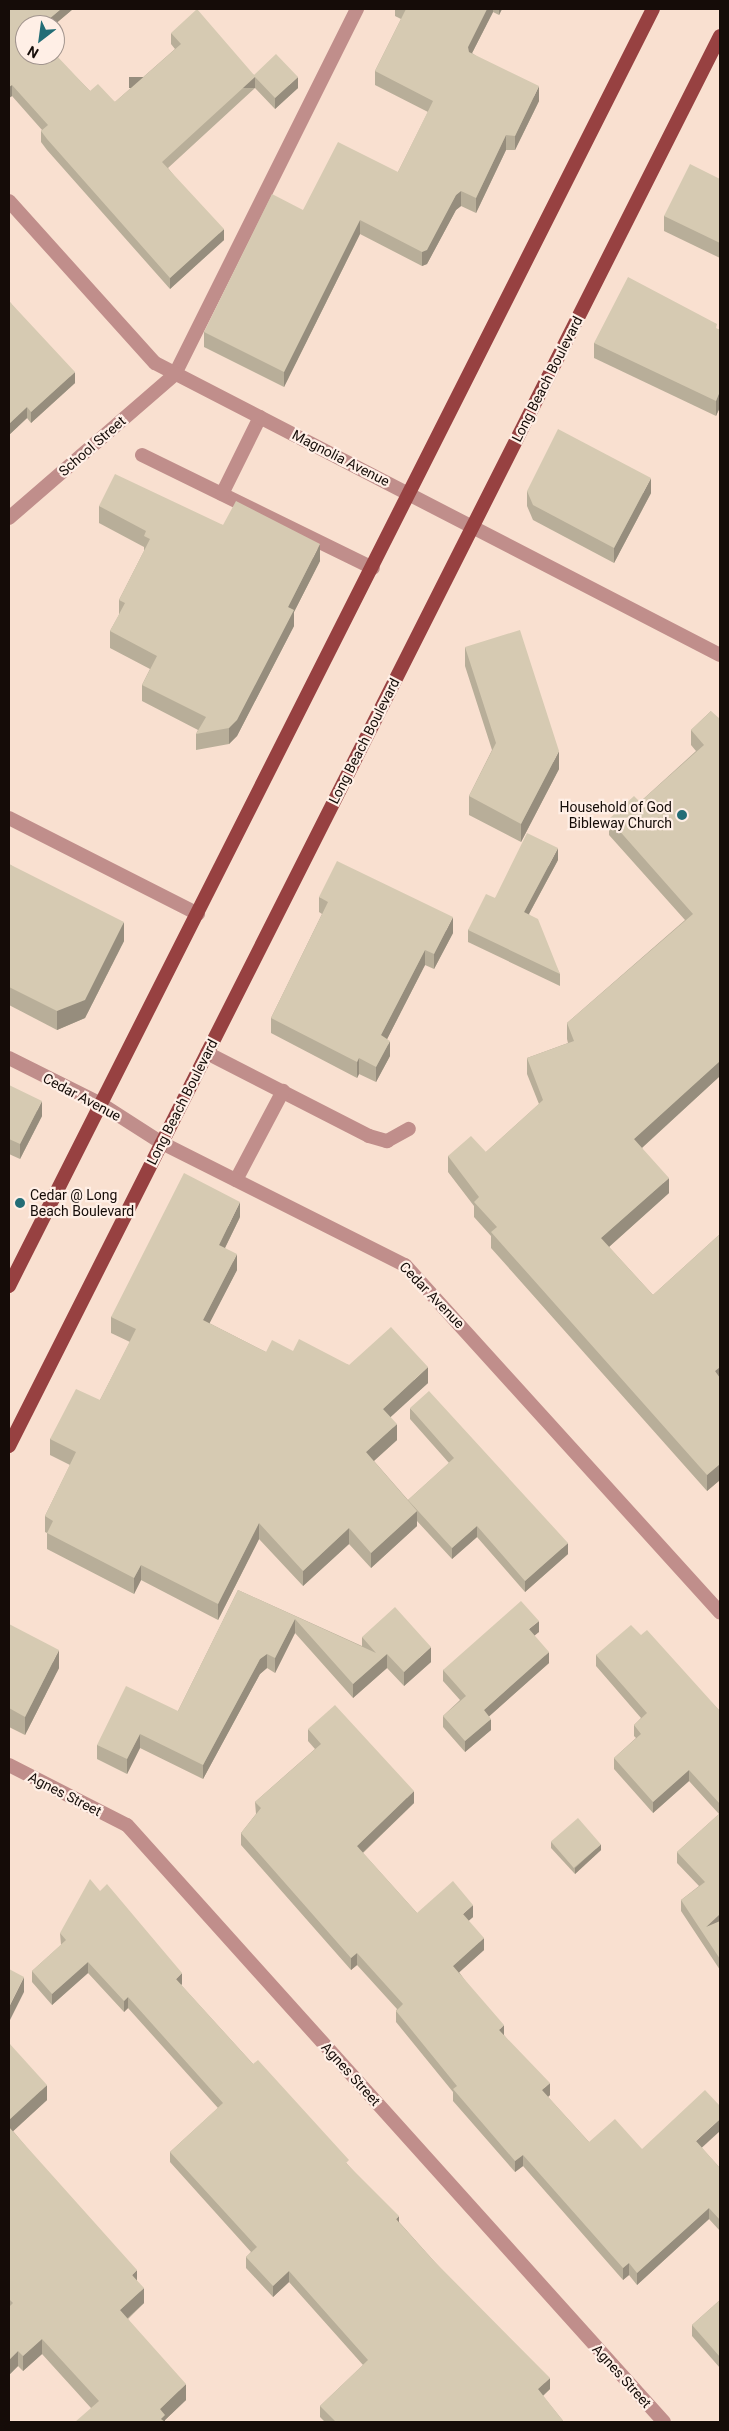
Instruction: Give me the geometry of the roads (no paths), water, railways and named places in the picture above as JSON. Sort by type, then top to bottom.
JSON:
[{"type":"main road","points":[[9,1286],[654,9]]},
{"type":"main road","name":"Long Beach Boulevard","points":[[9,1446],[720,36]]},
{"type":"street","points":[[174,374],[357,9]]},
{"type":"street","name":"Magnolia Avenue","points":[[9,201],[155,363],[720,655]]},
{"type":"street","name":"School Street","points":[[9,518],[174,374]]},
{"type":"street","points":[[222,494],[260,417]]},
{"type":"street","points":[[142,455],[373,568]]},
{"type":"street","points":[[9,818],[198,914]]},
{"type":"street","points":[[207,1053],[369,1136],[387,1141],[409,1129]]},
{"type":"street","name":"Cedar Avenue","points":[[9,1058],[101,1104],[162,1143],[405,1265],[720,1612]]},
{"type":"street","points":[[236,1180],[283,1091]]},
{"type":"street","name":"Agnes Street","points":[[9,1765],[127,1825],[664,2422]]},
{"type":"place","name":"Household of God Bibleway Church","points":[[682,815]]},
{"type":"place","name":"Cedar @ Long Beach Boulevard","points":[[20,1203]]}]
